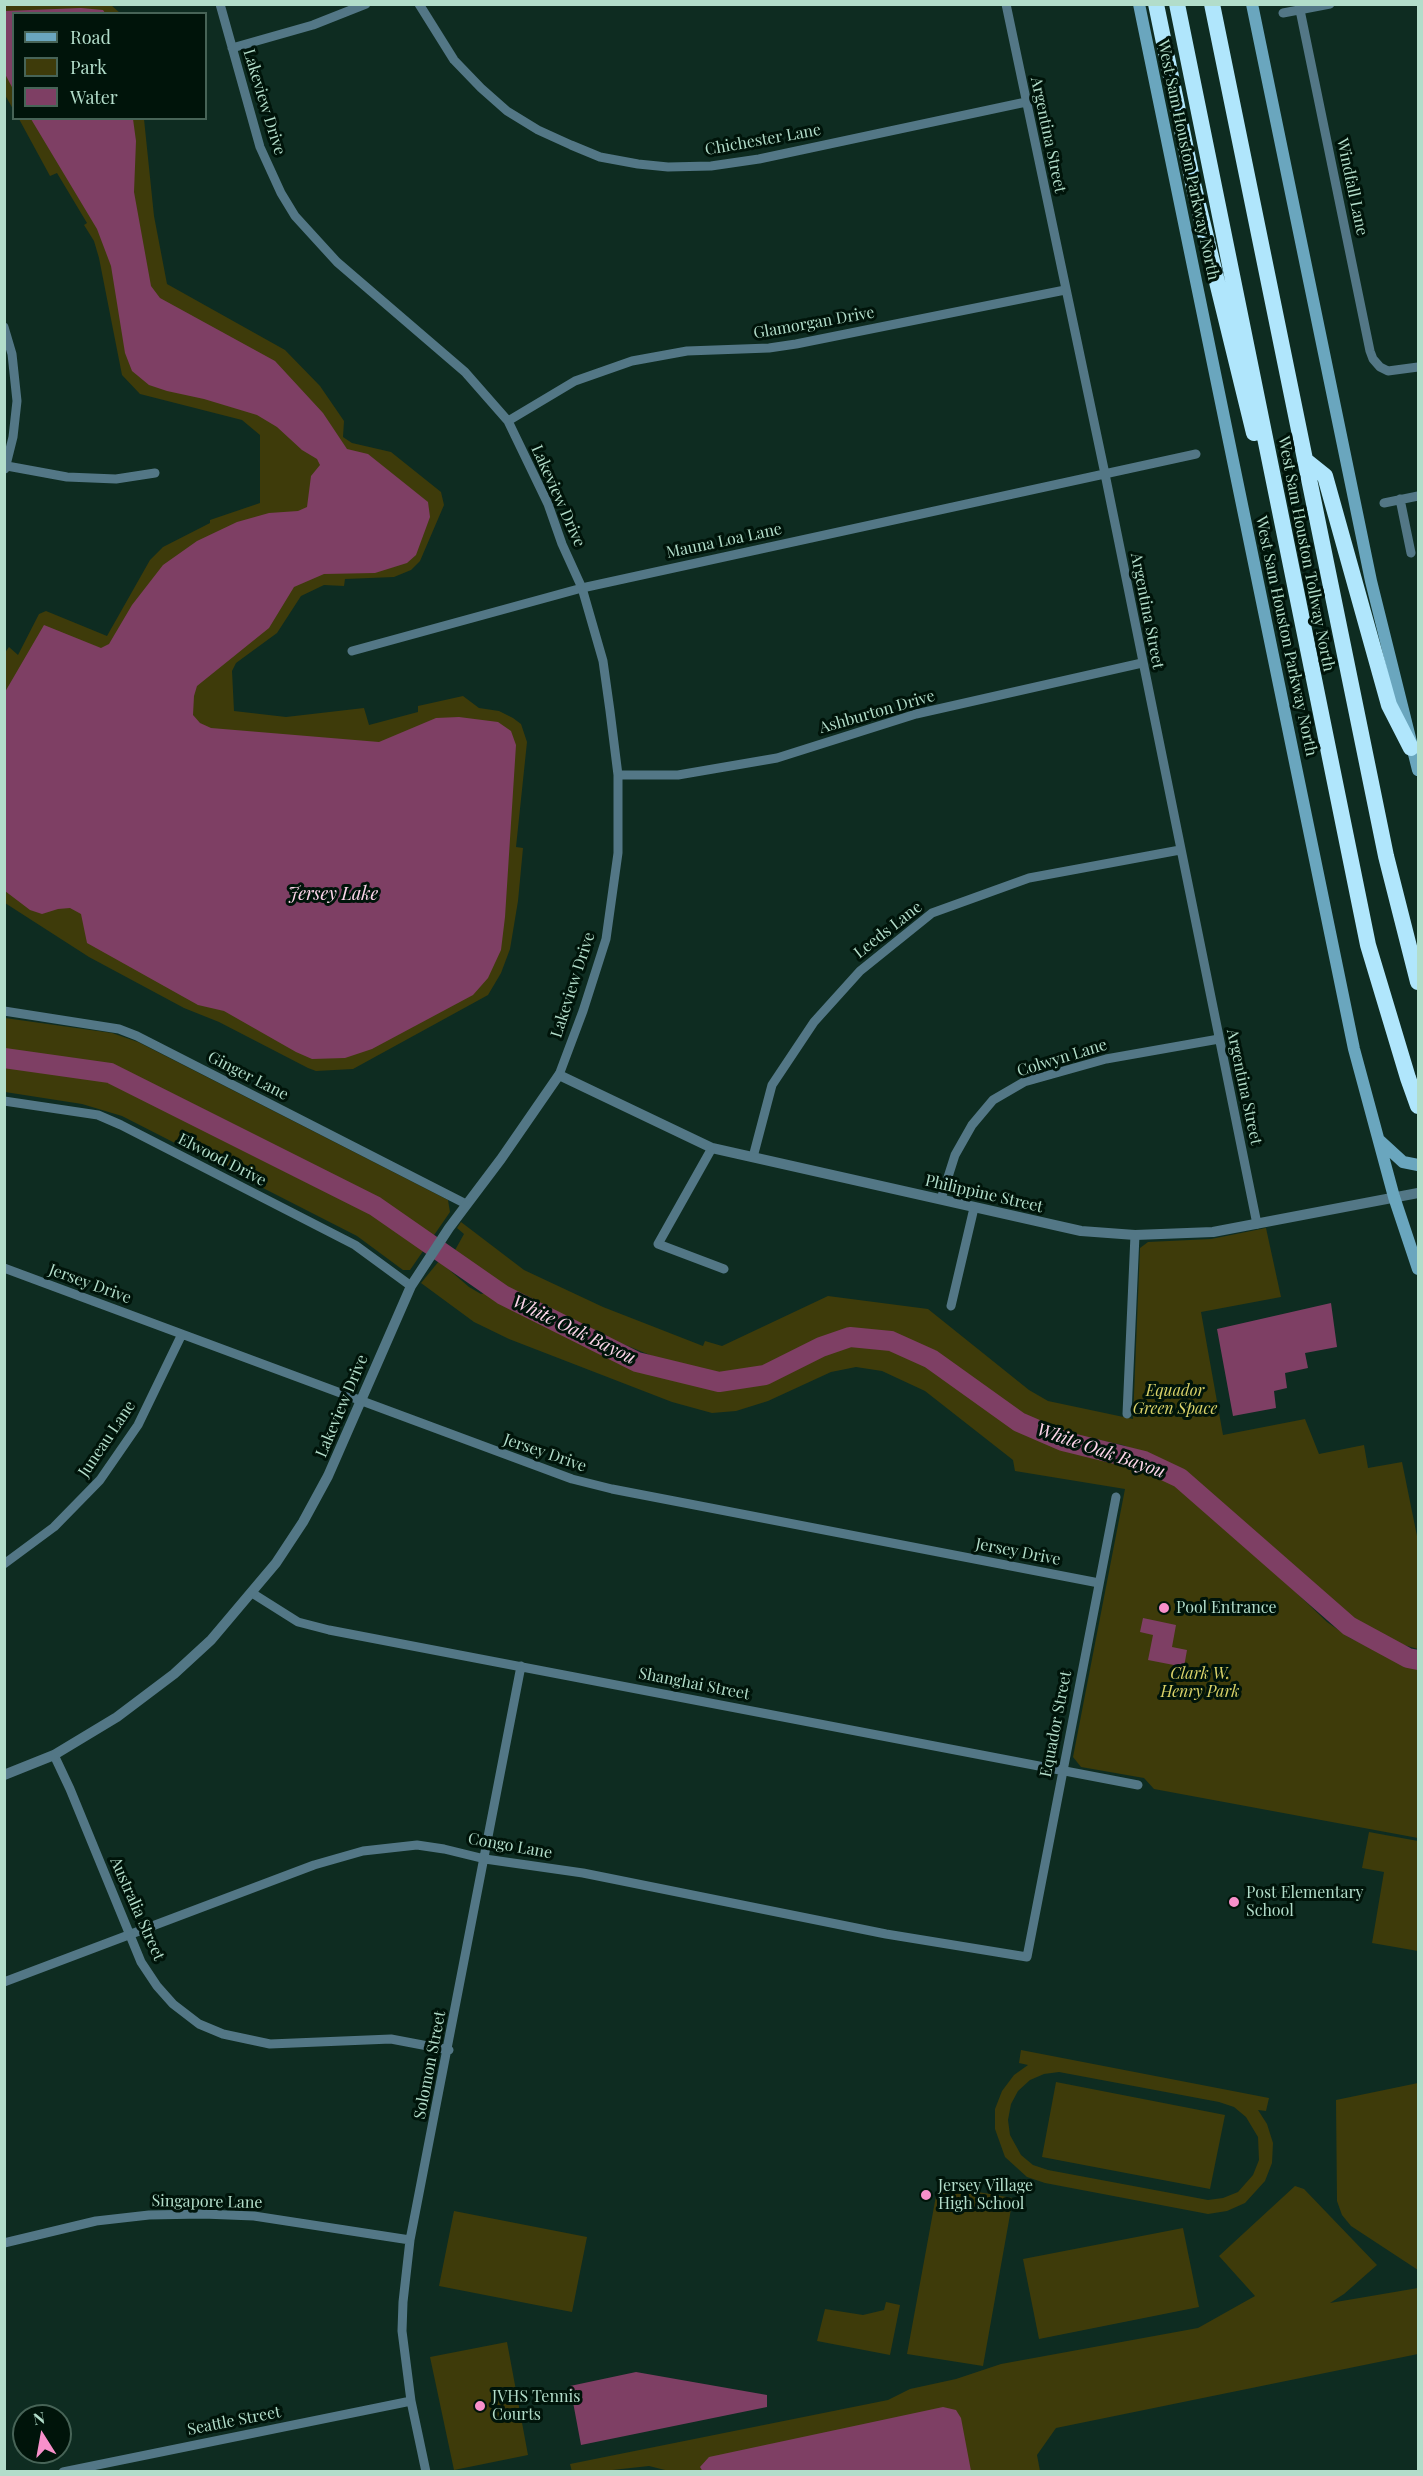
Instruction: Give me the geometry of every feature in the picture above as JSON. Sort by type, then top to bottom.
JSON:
[{"type":"highway","points":[[1156,4],[1194,188],[1246,407],[1281,523]]},
{"type":"highway","name":"West Sam Houston Tollway North","points":[[1177,4],[1368,945],[1419,1106]]},
{"type":"highway","name":"West Sam Houston Tollway North","points":[[1212,4],[1386,856],[1419,982]]},
{"type":"highway","points":[[1305,460],[1325,476],[1389,705],[1411,748]]},
{"type":"main road","name":"West Sam Houston Parkway North","points":[[1139,4],[1354,1049],[1394,1197],[1419,1269]]},
{"type":"main road","points":[[1252,4],[1371,581],[1411,748],[1419,770]]},
{"type":"main road","points":[[1378,1139],[1403,1162],[1419,1165]]},
{"type":"main road","points":[[1413,1254],[1419,1238]]},
{"type":"street","name":"Lakeview Drive","points":[[4,1775],[54,1755],[117,1717],[174,1674],[212,1640],[276,1563],[303,1522],[344,1442],[360,1399],[411,1286],[449,1228],[501,1159],[559,1075],[606,939],[618,853],[618,775],[603,661],[582,588],[562,544],[548,504],[508,421],[465,372],[337,262],[295,216],[270,173],[260,147],[220,4]]},
{"type":"street","points":[[232,48],[313,25],[366,4]]},
{"type":"street","name":"Chichester Lane","points":[[419,4],[454,60],[507,111],[538,130],[600,157],[638,164],[668,167],[721,165],[1026,102]]},
{"type":"street","name":"Argentina Street","points":[[1006,4],[1105,474],[1257,1224]]},
{"type":"street","points":[[1283,14],[1330,4]]},
{"type":"street","name":"Windfall Lane","points":[[1300,10],[1370,351],[1380,367],[1388,371],[1419,367]]},
{"type":"street","name":"Glamorgan Drive","points":[[508,421],[575,381],[632,361],[687,351],[751,349],[796,344],[1065,290]]},
{"type":"street","points":[[4,327],[12,354],[17,401],[6,468],[67,477],[106,479],[155,473]]},
{"type":"street","name":"Mauna Loa Lane","points":[[352,651],[582,588],[1196,454]]},
{"type":"street","points":[[1384,503],[1419,496]]},
{"type":"street","points":[[1400,499],[1410,553]]},
{"type":"street","name":"Ashburton Drive","points":[[618,775],[678,775],[777,758],[916,714],[1142,663]]},
{"type":"street","name":"Leeds Lane","points":[[753,1157],[772,1085],[814,1022],[860,971],[932,913],[1029,878],[1180,850]]},
{"type":"street","name":"Ginger Lane","points":[[4,1011],[119,1029],[137,1036],[466,1204]]},
{"type":"street","name":"Colwyn Lane","points":[[940,1199],[955,1155],[972,1125],[993,1100],[1024,1082],[1106,1059],[1219,1039]]},
{"type":"street","name":"Philippine Street","points":[[559,1075],[712,1148],[1081,1231],[1135,1235],[1213,1232],[1419,1193]]},
{"type":"street","name":"Elwood Drive","points":[[4,1101],[98,1115],[121,1125],[355,1245],[411,1286]]},
{"type":"street","points":[[712,1148],[658,1244],[724,1269]]},
{"type":"street","points":[[951,1306],[974,1208]]},
{"type":"street","points":[[1127,1414],[1135,1235]]},
{"type":"street","name":"Jersey Drive","points":[[4,1268],[572,1479],[612,1489],[1099,1583]]},
{"type":"street","name":"Juneau Lane","points":[[4,1564],[54,1527],[100,1480],[138,1425],[182,1334]]},
{"type":"street","name":"Equador Street","points":[[1027,1957],[1116,1497]]},
{"type":"street","name":"Shanghai Street","points":[[252,1593],[298,1622],[1138,1785]]},
{"type":"street","name":"Solomon Street","points":[[426,2472],[411,2401],[402,2331],[410,2240],[449,2050],[521,1666]]},
{"type":"street","name":"Australia Street","points":[[54,1755],[141,1962],[157,1986],[173,2004],[199,2024],[223,2034],[270,2044],[391,2039],[449,2050]]},
{"type":"street","name":"Congo Lane","points":[[4,1982],[314,1865],[363,1851],[417,1845],[485,1859],[583,1873],[886,1934],[1027,1957]]},
{"type":"street","name":"Singapore Lane","points":[[4,2243],[96,2221],[149,2215],[203,2214],[254,2216],[410,2240]]},
{"type":"street","name":"Seattle Street","points":[[63,2472],[411,2401]]},
{"type":"green space","points":[[5,5],[111,5],[119,12],[12,12],[12,107],[5,95]]},
{"type":"green space","name":"Jersey Lake","points":[[20,120],[144,120],[154,216],[167,284],[285,350],[320,386],[344,421],[343,437],[352,443],[391,452],[441,492],[444,505],[420,561],[411,570],[394,577],[345,579],[344,586],[324,585],[301,596],[277,633],[236,663],[232,671],[234,711],[286,717],[364,708],[369,725],[418,712],[418,706],[463,696],[479,708],[499,711],[521,724],[527,742],[516,847],[523,848],[518,901],[510,949],[501,973],[488,995],[353,1069],[316,1071],[308,1068],[219,1022],[184,1008],[89,957],[5,903],[4,654],[9,647],[18,655],[39,614],[46,611],[107,636],[150,560],[163,547],[210,523],[210,520],[260,503],[260,435],[242,420],[140,394],[122,375],[94,241],[84,225],[87,223],[57,173],[50,176]]},
{"type":"green space","points":[[5,1018],[112,1033],[138,1042],[448,1200],[450,1212],[410,1270],[403,1270],[357,1236],[122,1116],[82,1104],[5,1092]]},
{"type":"green space","name":"Equador Green Space","points":[[461,1222],[524,1270],[603,1307],[703,1346],[705,1341],[722,1346],[828,1296],[928,1309],[1029,1390],[1048,1401],[1133,1419],[1140,1248],[1148,1242],[1211,1239],[1266,1228],[1281,1297],[1201,1312],[1223,1435],[1305,1419],[1319,1454],[1364,1445],[1368,1468],[1402,1462],[1418,1541],[1418,1649],[1393,1642],[1352,1622],[1322,1599],[1201,1487],[1174,1466],[1123,1445],[1051,1430],[1021,1415],[940,1355],[907,1342],[856,1332],[835,1334],[786,1359],[728,1375],[679,1367],[589,1330],[539,1302],[504,1288],[454,1252],[464,1234],[457,1228]]},
{"type":"green space","name":"Clark W. Henry Park","points":[[439,1261],[469,1287],[481,1294],[490,1292],[555,1331],[615,1359],[675,1379],[722,1389],[757,1384],[781,1376],[825,1350],[849,1345],[882,1347],[907,1354],[1032,1436],[1058,1447],[1149,1469],[1177,1485],[1213,1513],[1327,1622],[1350,1638],[1385,1655],[1418,1665],[1418,1838],[1154,1789],[1144,1778],[1081,1767],[1073,1757],[1125,1489],[1015,1471],[1013,1460],[925,1391],[882,1371],[856,1367],[831,1372],[768,1401],[736,1411],[712,1413],[672,1402],[509,1339],[474,1322],[421,1283]]},
{"type":"green space","points":[[1369,1832],[1418,1841],[1418,1951],[1372,1943],[1384,1872],[1362,1868]]},
{"type":"green space","points":[[1021,2050],[1269,2098],[1266,2111],[1258,2110],[1267,2124],[1273,2143],[1272,2163],[1265,2181],[1245,2203],[1227,2211],[1208,2214],[1045,2183],[1027,2177],[1005,2157],[995,2129],[995,2109],[1002,2091],[1014,2075],[1028,2065],[1019,2063]],"holes":[[[1059,2072],[1219,2102],[1234,2107],[1246,2117],[1258,2137],[1259,2160],[1253,2175],[1238,2192],[1223,2198],[1208,2200],[1048,2170],[1033,2165],[1021,2155],[1010,2135],[1008,2120],[1011,2104],[1018,2091],[1030,2080],[1044,2074]]]},
{"type":"green space","points":[[1056,2082],[1225,2115],[1210,2189],[1042,2157]]},
{"type":"green space","points":[[1418,2083],[1418,2270],[1351,2226],[1342,2215],[1337,2201],[1336,2100]]},
{"type":"green space","points":[[938,2185],[1013,2198],[983,2366],[907,2354]]},
{"type":"green space","points":[[1295,2186],[1304,2189],[1377,2265],[1344,2294],[1330,2303],[1418,2288],[1418,2354],[1056,2428],[1037,2455],[1040,2471],[673,2472],[649,2466],[572,2472],[570,2464],[888,2400],[910,2389],[956,2379],[1001,2364],[1198,2328],[1255,2296],[1219,2256]]},
{"type":"green space","points":[[454,2211],[587,2237],[572,2312],[439,2286]]},
{"type":"green space","points":[[1183,2228],[1199,2307],[1039,2339],[1023,2259]]},
{"type":"green space","points":[[886,2302],[900,2305],[890,2355],[817,2341],[825,2309],[863,2315],[884,2310]]},
{"type":"green space","name":"JVHS Tennis Courts","points":[[507,2342],[528,2455],[454,2470],[430,2357]]},
{"type":"water","points":[[81,8],[104,12],[12,12],[12,87],[5,74],[5,11]]},
{"type":"water","name":"Jersey Lake","points":[[32,120],[133,120],[136,141],[134,192],[151,286],[160,298],[275,361],[323,413],[347,449],[368,454],[428,502],[430,517],[416,555],[407,563],[375,573],[324,574],[294,587],[269,628],[197,686],[193,715],[200,723],[211,728],[379,742],[436,718],[459,717],[498,722],[511,731],[516,745],[505,917],[501,950],[488,978],[473,995],[372,1049],[345,1058],[312,1059],[224,1011],[198,1005],[87,943],[81,914],[70,908],[42,914],[30,910],[5,891],[5,692],[44,625],[101,648],[109,644],[132,605],[163,565],[197,541],[237,522],[269,513],[298,511],[307,507],[311,476],[320,465],[317,459],[302,450],[277,427],[257,415],[149,385],[132,371],[125,353],[111,266],[97,229]]},
{"type":"water","points":[[1331,1303],[1337,1347],[1305,1353],[1308,1368],[1285,1373],[1287,1388],[1274,1391],[1276,1408],[1233,1416],[1217,1329]]},
{"type":"water","points":[[1143,1618],[1176,1625],[1172,1647],[1187,1650],[1184,1667],[1148,1660],[1153,1635],[1140,1632]]},
{"type":"water","points":[[636,2372],[767,2395],[767,2407],[581,2445],[570,2386]]},
{"type":"water","points":[[943,2407],[956,2410],[961,2418],[971,2471],[703,2472],[700,2467],[709,2457]]},
{"type":"waterway","name":"White Oak Bayou","points":[[4,1058],[110,1073],[375,1206],[503,1295],[637,1362],[719,1382],[765,1375],[821,1347],[850,1337],[891,1341],[931,1359],[1019,1422],[1063,1441],[1144,1461],[1180,1478],[1349,1626],[1408,1658],[1418,1660]]},
{"type":"place","name":"Pool Entrance","points":[[1164,1608]]},
{"type":"place","name":"Post Elementary School","points":[[1234,1902]]},
{"type":"place","name":"Jersey Village High School","points":[[926,2195]]},
{"type":"place","name":"JVHS Tennis Courts","points":[[480,2406]]}]
